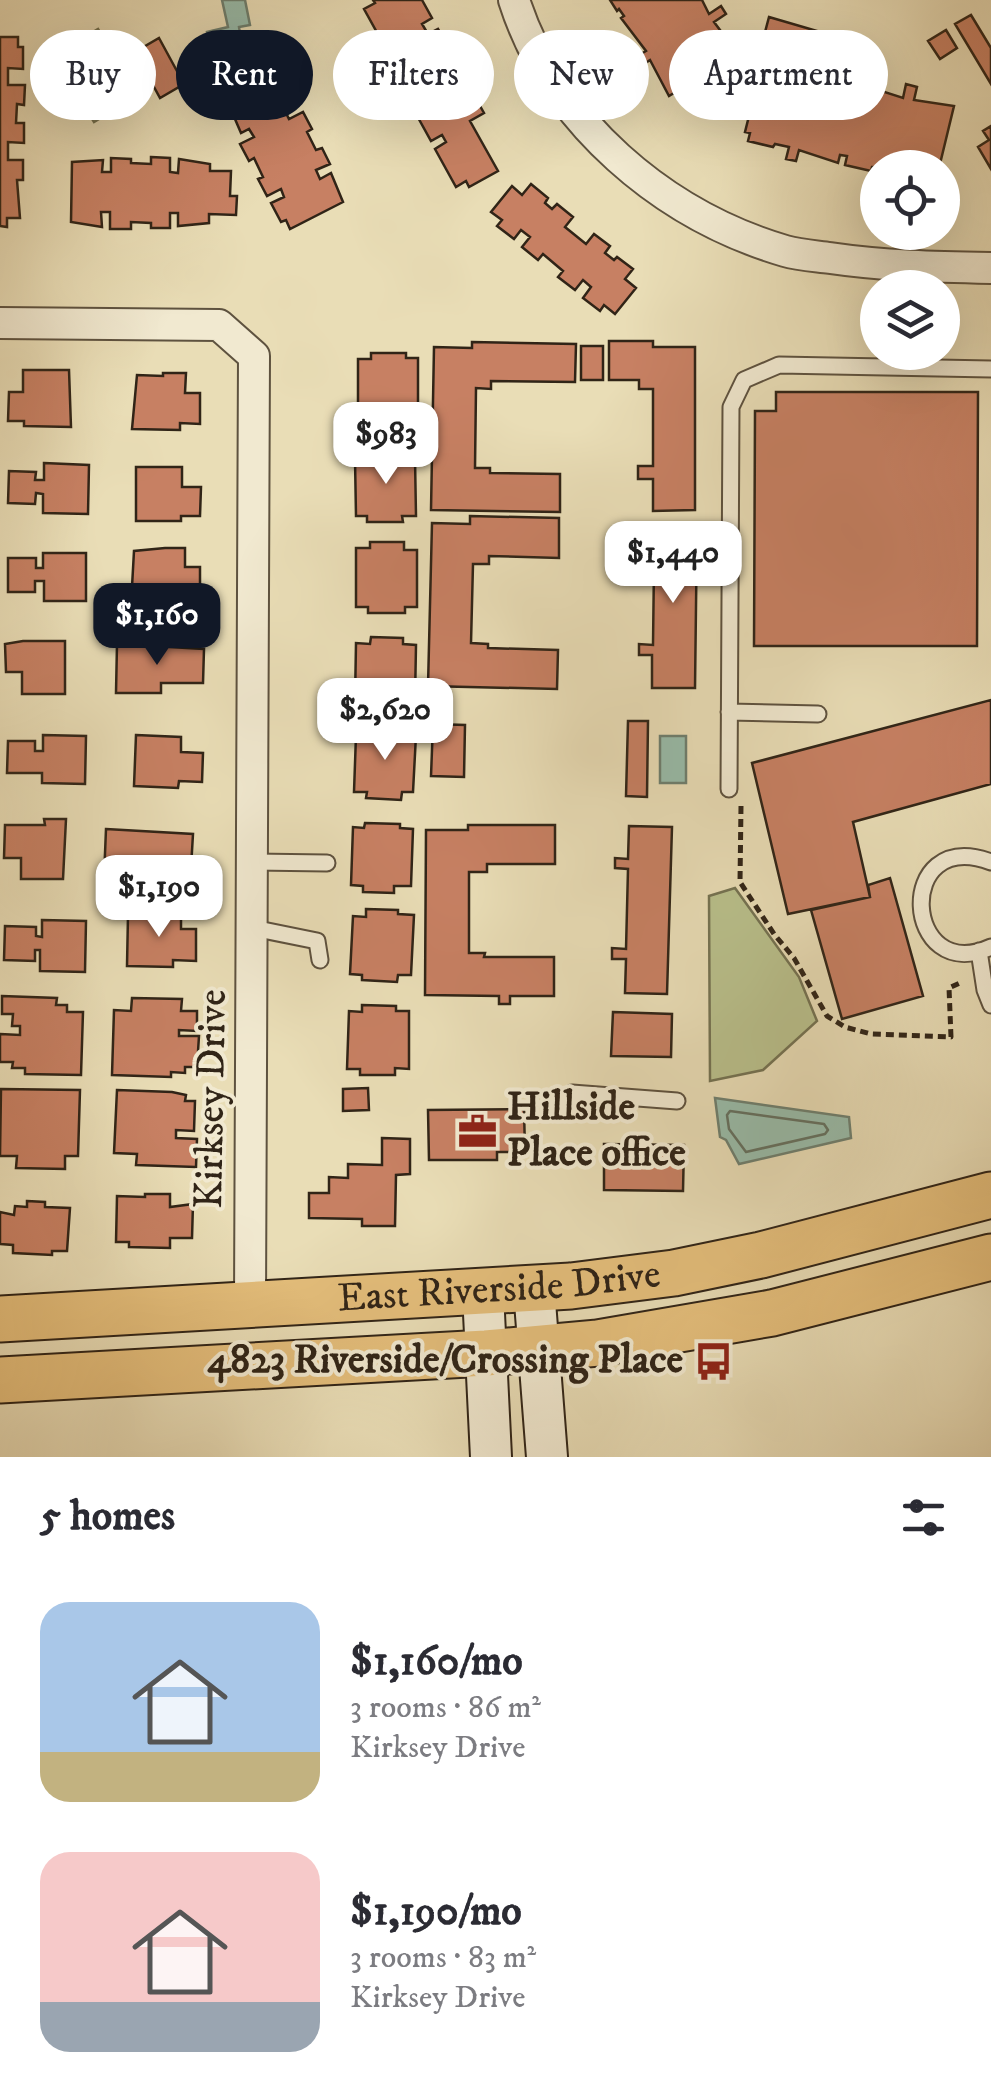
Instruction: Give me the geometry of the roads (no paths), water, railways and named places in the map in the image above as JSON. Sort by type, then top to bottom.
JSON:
[{"type":"main road","name":"East Riverside Drive","points":[[0,1319],[482,1293],[674,1273],[761,1255],[991,1196]]},
{"type":"main road","points":[[971,1263],[951,1243],[957,1233],[991,1214]]},
{"type":"main road","name":"East Riverside Drive","points":[[0,1380],[598,1343],[772,1314],[971,1263]]},
{"type":"street","points":[[514,0],[524,33],[560,94],[590,132],[688,211],[786,252],[880,266],[991,268]]},
{"type":"street","name":"Kirksey Drive","points":[[0,322],[219,325],[254,356],[250,1303]]},
{"type":"street","points":[[534,1289],[547,1457]]},
{"type":"street","points":[[482,1293],[492,1457]]},
{"type":"lane","points":[[729,789],[731,407],[744,380],[780,365],[991,369]]},
{"type":"lane","points":[[730,712],[818,714]]},
{"type":"lane","points":[[991,862],[977,856],[960,856],[945,862],[933,871],[919,899],[920,915],[936,942],[950,950],[985,949],[985,990],[991,1005]]},
{"type":"lane","points":[[252,862],[327,863]]},
{"type":"lane","points":[[253,928],[318,941],[320,960]]},
{"type":"lane","points":[[572,1093],[676,1100]]},
{"type":"water","points":[[222,0],[245,0],[250,25],[239,30],[215,30],[228,27]]},
{"type":"water","points":[[660,736],[686,736],[686,783],[660,783]]},
{"type":"water","points":[[715,1098],[849,1117],[851,1138],[739,1164],[726,1140],[720,1137]]},
{"type":"place","name":"Hillside Place office","points":[[477,1131]]},
{"type":"place","name":"4823 Riverside/Crossing Place","points":[[713,1361]]}]
